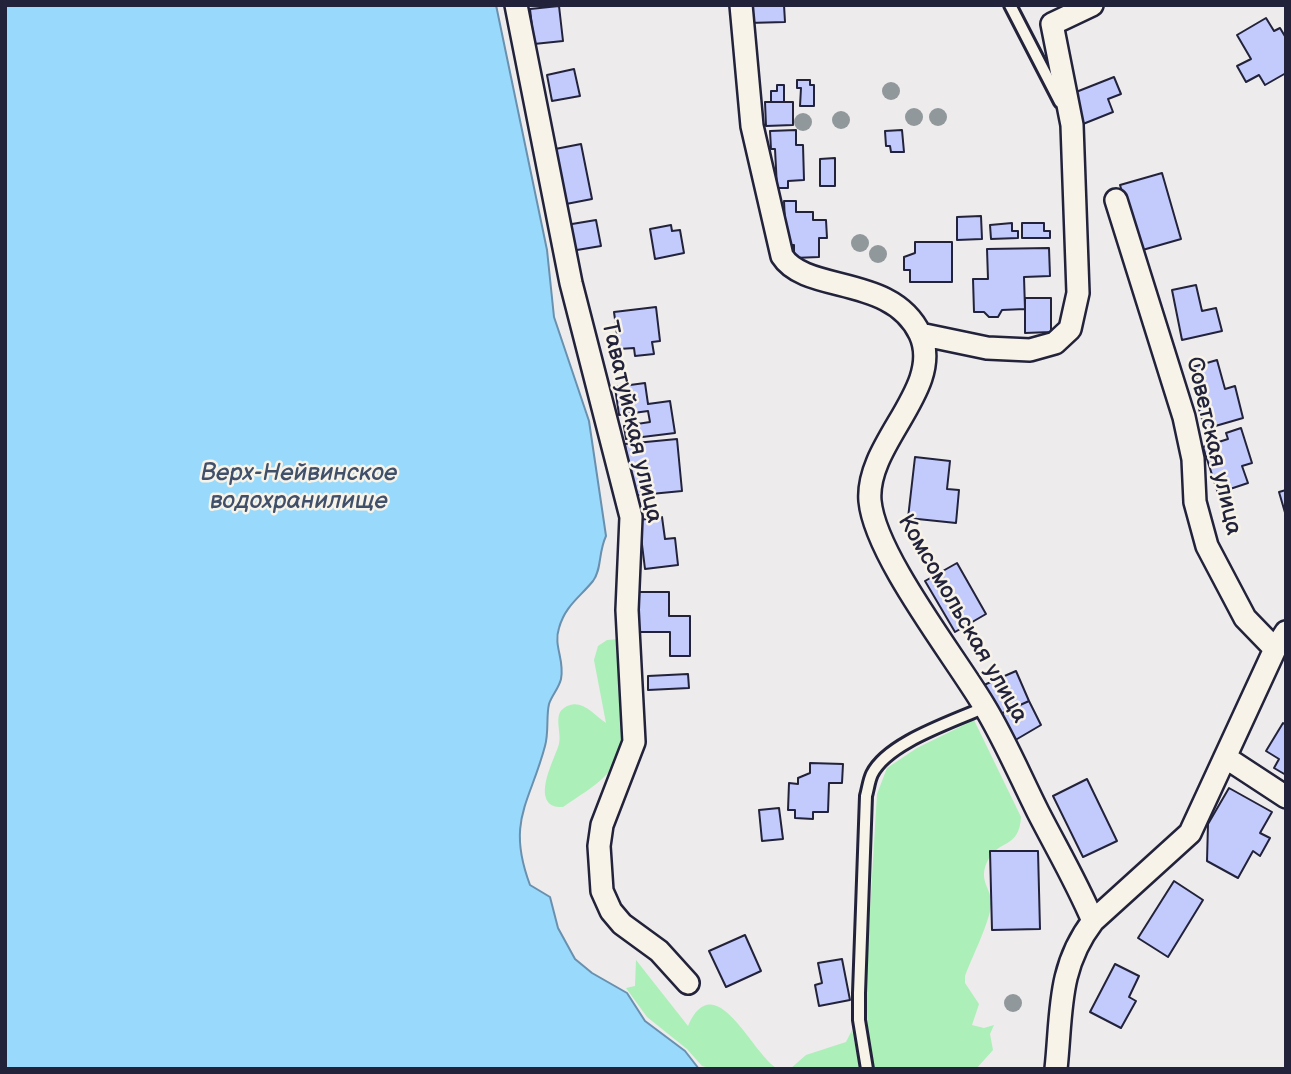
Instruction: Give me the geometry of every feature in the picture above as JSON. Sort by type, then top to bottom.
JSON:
[{"type":"street","name":"Таватуйская улица","points":[[516,5],[571,283],[631,517],[627,610],[634,742],[603,825],[599,846],[602,891],[611,911],[622,924],[659,951],[688,983]]},
{"type":"street","points":[[741,5],[752,126],[774,230],[787,263],[806,274],[889,300],[902,310],[920,334],[987,348],[1030,350],[1055,343],[1070,329],[1078,293],[1072,125],[1052,24],[1093,5]]},
{"type":"street","name":"Советская улица","points":[[1116,200],[1184,417],[1193,459],[1195,502],[1207,546],[1245,618],[1282,646]]},
{"type":"street","name":"Комсомольская улица","points":[[920,334],[924,346],[923,376],[879,458],[870,500],[876,527],[889,555],[985,707],[1093,921]]},
{"type":"street","points":[[1056,1069],[1064,977],[1081,937],[1093,921],[1189,833],[1282,646]]},
{"type":"street","points":[[1225,757],[1286,797]]},
{"type":"lane","points":[[1010,5],[1072,125]]},
{"type":"lane","points":[[867,1069],[859,993],[866,796],[871,775],[882,761],[900,746],[985,707]]},
{"type":"green space","points":[[619,639],[624,727],[616,760],[607,774],[591,788],[563,807],[553,806],[545,796],[545,789],[560,740],[559,715],[564,708],[576,704],[606,723],[594,660],[598,646],[607,640]]},
{"type":"green space","points":[[974,720],[1021,817],[1016,835],[997,849],[987,862],[984,875],[991,898],[990,911],[965,976],[965,983],[979,1004],[972,1025],[984,1028],[994,1025],[990,1034],[993,1050],[976,1069],[874,1069],[868,1039],[866,977],[877,794],[887,768],[917,748]]},
{"type":"green space","points":[[636,960],[688,1026],[699,1009],[711,1005],[723,1009],[769,1062],[779,1069],[714,1069],[702,1066],[687,1049],[647,1017],[626,988],[635,986]]},
{"type":"green space","points":[[852,1030],[860,1069],[790,1069],[806,1055],[846,1042]]},
{"type":"water","name":"Верх-Нейвинское водохранилище","points":[[5,5],[496,5],[547,250],[554,317],[589,421],[606,536],[596,576],[569,608],[559,628],[557,641],[562,666],[561,679],[549,704],[545,746],[523,813],[520,844],[523,863],[530,885],[550,897],[558,928],[575,959],[592,973],[627,993],[645,1021],[685,1051],[699,1069],[5,1069]]},
{"type":"building","points":[[747,5],[784,5],[785,22],[748,23]]},
{"type":"building","points":[[559,6],[563,41],[534,44],[530,9]]},
{"type":"building","points":[[1266,18],[1274,31],[1280,28],[1286,38],[1286,73],[1265,85],[1259,75],[1246,82],[1237,66],[1251,59],[1237,35]]},
{"type":"building","points":[[574,69],[580,96],[552,101],[547,75]]},
{"type":"building","points":[[1114,77],[1121,94],[1108,99],[1113,112],[1083,124],[1071,94]]},
{"type":"building","points":[[797,80],[810,80],[810,85],[814,85],[814,106],[800,106],[801,88],[797,88]]},
{"type":"building","points":[[777,85],[784,85],[784,102],[771,102],[771,91],[777,91]]},
{"type":"building","points":[[765,102],[793,102],[793,125],[766,126]]},
{"type":"building","points":[[796,130],[796,145],[803,145],[804,180],[788,181],[788,188],[777,188],[775,149],[771,149],[770,131]]},
{"type":"building","points":[[902,130],[904,152],[891,152],[890,146],[886,146],[885,131]]},
{"type":"building","points":[[581,144],[592,199],[561,205],[550,150]]},
{"type":"building","points":[[835,158],[835,186],[820,186],[820,159]]},
{"type":"building","points":[[1162,173],[1181,239],[1139,251],[1120,185]]},
{"type":"building","points":[[784,201],[796,201],[796,212],[813,212],[813,220],[826,220],[827,238],[819,238],[819,257],[794,258],[794,245],[786,245]]},
{"type":"building","points":[[981,216],[982,239],[957,240],[957,217]]},
{"type":"building","points":[[596,220],[601,246],[571,251],[566,225]]},
{"type":"building","points":[[1012,223],[1012,231],[1018,231],[1018,238],[991,239],[990,225]]},
{"type":"building","points":[[1022,223],[1044,223],[1044,231],[1050,231],[1050,238],[1022,238]]},
{"type":"building","points":[[671,225],[672,231],[680,230],[684,253],[655,259],[650,229]]},
{"type":"building","points":[[915,242],[952,242],[952,282],[910,282],[910,270],[904,270],[904,257],[915,253]]},
{"type":"building","points":[[1049,248],[1050,276],[1024,277],[1025,309],[1002,310],[998,317],[974,312],[973,279],[988,279],[987,249]]},
{"type":"building","points":[[1196,285],[1202,311],[1216,308],[1222,331],[1182,340],[1172,290]]},
{"type":"building","points":[[1025,298],[1051,298],[1051,332],[1025,333]]},
{"type":"building","points":[[656,307],[660,341],[652,342],[654,354],[635,356],[634,348],[619,349],[614,312]]},
{"type":"building","points":[[1217,360],[1225,389],[1235,386],[1243,418],[1205,429],[1199,409],[1205,408],[1193,367]]},
{"type":"building","points":[[645,383],[648,404],[670,401],[675,433],[626,439],[624,426],[650,422],[648,411],[619,415],[615,387]]},
{"type":"building","points":[[1241,428],[1252,463],[1242,466],[1248,483],[1218,493],[1203,447],[1228,439],[1226,433]]},
{"type":"building","points":[[677,439],[682,491],[630,496],[625,444]]},
{"type":"building","points":[[915,457],[950,461],[947,489],[959,490],[956,523],[908,518]]},
{"type":"building","points":[[1286,490],[1286,516],[1279,492]]},
{"type":"building","points":[[662,517],[665,539],[675,538],[678,565],[645,569],[639,520]]},
{"type":"building","points":[[957,563],[986,614],[955,632],[925,581]]},
{"type":"building","points":[[638,592],[669,592],[669,616],[690,616],[690,656],[670,656],[670,632],[638,632]]},
{"type":"building","points":[[1016,671],[1029,701],[998,715],[984,685]]},
{"type":"building","points":[[688,674],[689,688],[648,690],[648,676]]},
{"type":"building","points":[[1029,701],[1041,725],[1012,742],[998,715]]},
{"type":"building","points":[[1283,723],[1286,725],[1286,775],[1274,768],[1279,759],[1266,751]]},
{"type":"building","points":[[810,763],[843,764],[842,783],[829,783],[828,812],[813,812],[813,819],[795,818],[795,810],[788,810],[789,783],[798,784],[798,778],[810,773]]},
{"type":"building","points":[[1087,779],[1117,841],[1083,857],[1053,796]]},
{"type":"building","points":[[1229,788],[1272,812],[1260,833],[1270,838],[1260,856],[1253,851],[1238,878],[1207,861],[1208,824]]},
{"type":"building","points":[[779,808],[783,839],[762,841],[759,810]]},
{"type":"building","points":[[990,851],[1038,851],[1040,929],[992,930]]},
{"type":"building","points":[[1174,881],[1203,900],[1168,957],[1138,938]]},
{"type":"building","points":[[745,935],[761,971],[726,987],[709,951]]},
{"type":"building","points":[[842,959],[850,1000],[819,1006],[815,985],[822,983],[818,963]]},
{"type":"building","points":[[1115,964],[1139,976],[1129,997],[1136,1001],[1121,1028],[1090,1012]]}]
